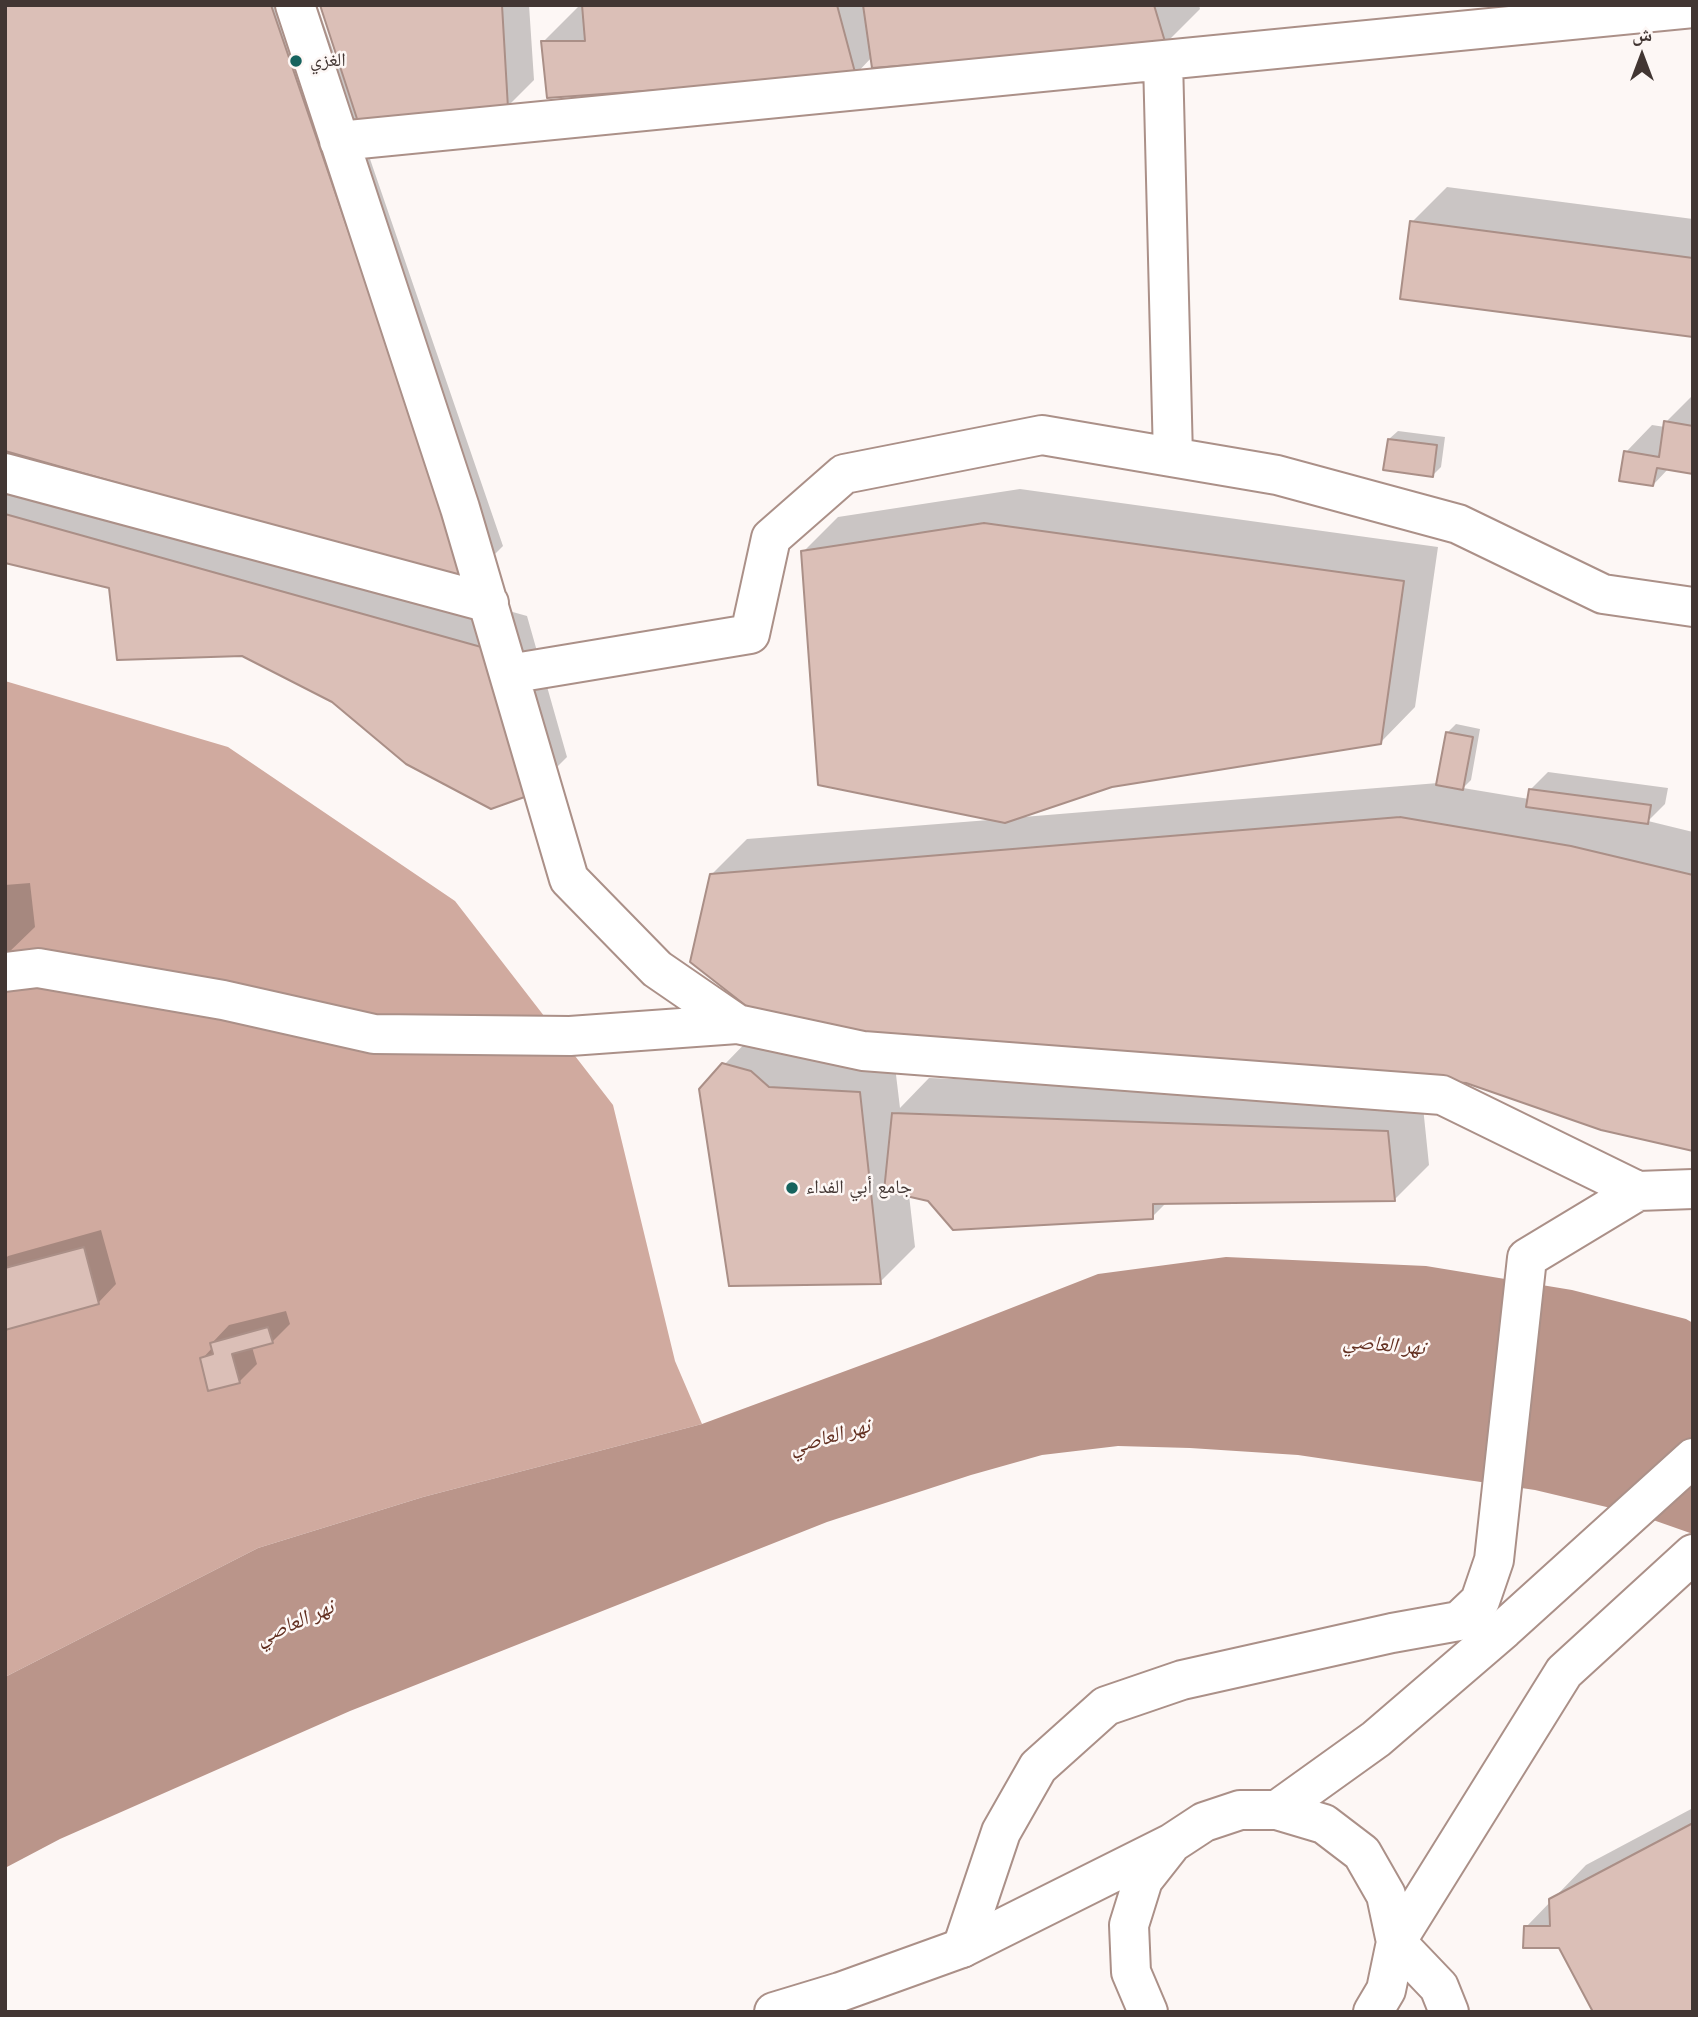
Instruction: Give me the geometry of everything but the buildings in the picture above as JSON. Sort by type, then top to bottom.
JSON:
[{"type":"street","points":[[295,5],[460,508],[569,879],[657,969],[737,1024]]},
{"type":"street","points":[[339,141],[1693,8]]},
{"type":"street","points":[[1163,60],[1173,457]]},
{"type":"street","points":[[509,674],[750,634],[771,538],[844,474],[1042,435],[1278,475],[1458,524],[1603,594],[1693,607]]},
{"type":"street","points":[[5,473],[489,603]]},
{"type":"street","points":[[5,972],[38,968],[223,1000],[374,1034],[570,1036],[737,1024],[863,1051],[1442,1095],[1638,1191],[1693,1189]]},
{"type":"street","points":[[962,1948],[1001,1832],[1038,1767],[1106,1706],[1182,1680],[1392,1633],[1460,1621],[1480,1601],[1494,1560],[1527,1258],[1638,1191]]},
{"type":"street","points":[[1278,1810],[1376,1739],[1504,1629],[1693,1458]]},
{"type":"street","points":[[1373,2012],[1387,1990],[1396,1942],[1564,1672],[1693,1553]]},
{"type":"street","points":[[774,2012],[840,1992],[962,1948],[1172,1843],[1204,1822],[1240,1810],[1278,1810],[1324,1824],[1362,1853],[1387,1895],[1396,1942],[1439,1987],[1449,2012]]},
{"type":"street","points":[[1148,2012],[1131,1972],[1129,1925],[1143,1880],[1172,1843]]},
{"type":"shaded area","points":[[5,681],[228,747],[455,901],[613,1105],[675,1361],[702,1424],[423,1497],[258,1548],[5,1677]]},
{"type":"water","name":"نهر العاصي","points":[[1226,1257],[1426,1266],[1572,1290],[1693,1323],[1693,1534],[1636,1514],[1535,1490],[1298,1455],[1118,1446],[1042,1455],[827,1522],[350,1711],[60,1839],[5,1868],[5,1677],[258,1548],[423,1497],[702,1424],[1098,1274]]},
{"type":"place","name":"الغزي","points":[[296,61]]},
{"type":"place","name":"جامع أبي الفداء","points":[[792,1188]]}]
